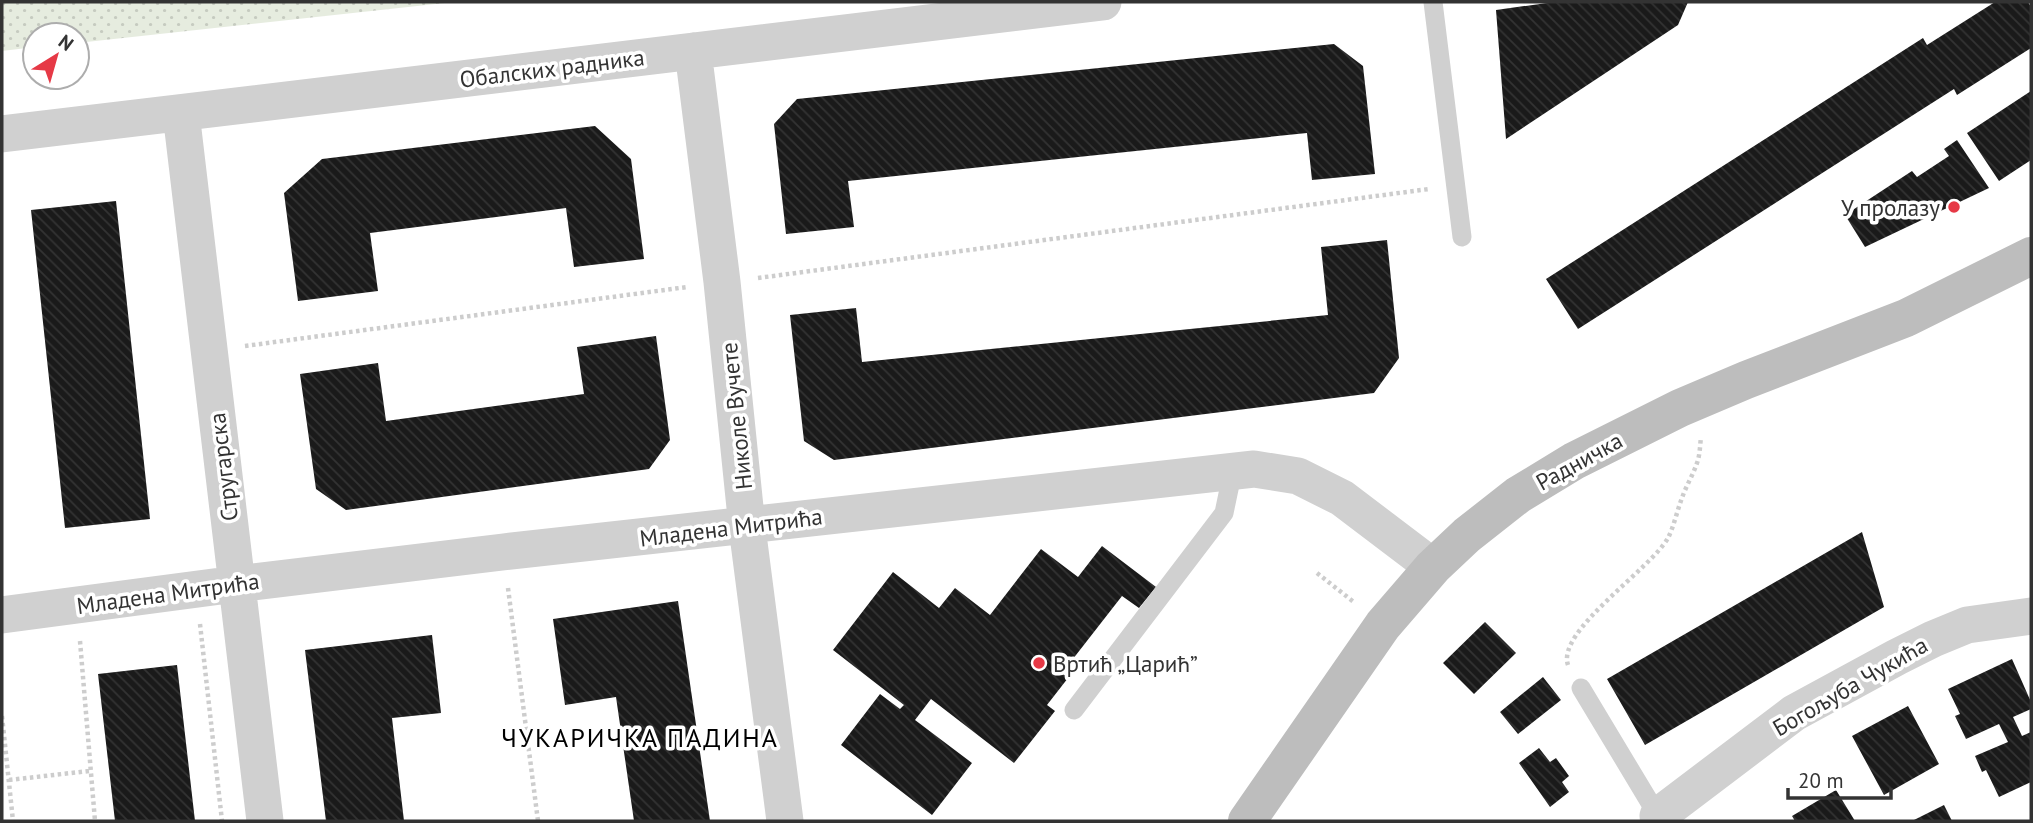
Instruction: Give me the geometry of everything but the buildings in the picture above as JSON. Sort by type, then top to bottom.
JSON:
[{"type":"street","name":"Обалских радника","points":[[2,134],[1103,2]]},
{"type":"street","name":"Николе Вучете","points":[[693,51],[722,282],[747,527],[786,821]]},
{"type":"street","name":"Стругарска","points":[[181,113],[265,821]]},
{"type":"street","name":"Радничка","points":[[1247,821],[1383,625],[1433,567],[1467,535],[1518,495],[1586,455],[1681,408],[1906,318],[2031,256]]},
{"type":"street","name":"Младена Митрића","points":[[2,615],[503,552],[747,527],[818,516],[1233,470],[1274,471],[1298,476],[1321,487],[1342,498],[1433,567]]},
{"type":"street","name":"Богољуба Чукића","points":[[1659,819],[1794,713],[1897,657],[1967,625],[2031,616]]},
{"type":"lane","points":[[1433,2],[1462,237]]},
{"type":"lane","points":[[1074,710],[1224,513],[1233,470]]},
{"type":"lane","points":[[1581,688],[1659,819]]},
{"type":"path","points":[[209,351],[1456,185]]},
{"type":"path","points":[[1567,664],[1567,649],[1592,616],[1640,570],[1667,539],[1698,460],[1702,428]]},
{"type":"path","points":[[503,552],[538,821]]},
{"type":"path","points":[[196,590],[222,821]]},
{"type":"path","points":[[78,605],[94,821]]},
{"type":"path","points":[[2,716],[13,821]]},
{"type":"path","points":[[9,780],[89,771]]},
{"type":"shaded area","points":[[2,2],[454,2],[91,41],[91,21],[21,21],[21,49],[2,51]]},
{"type":"place","name":"У пролазу","points":[[1954,207]]},
{"type":"place","name":"Вртић „Царић”","points":[[1039,663]]},
{"type":"district","name":"ЧУКАРИЧКА ПАДИНА","points":[[640,737]]}]
